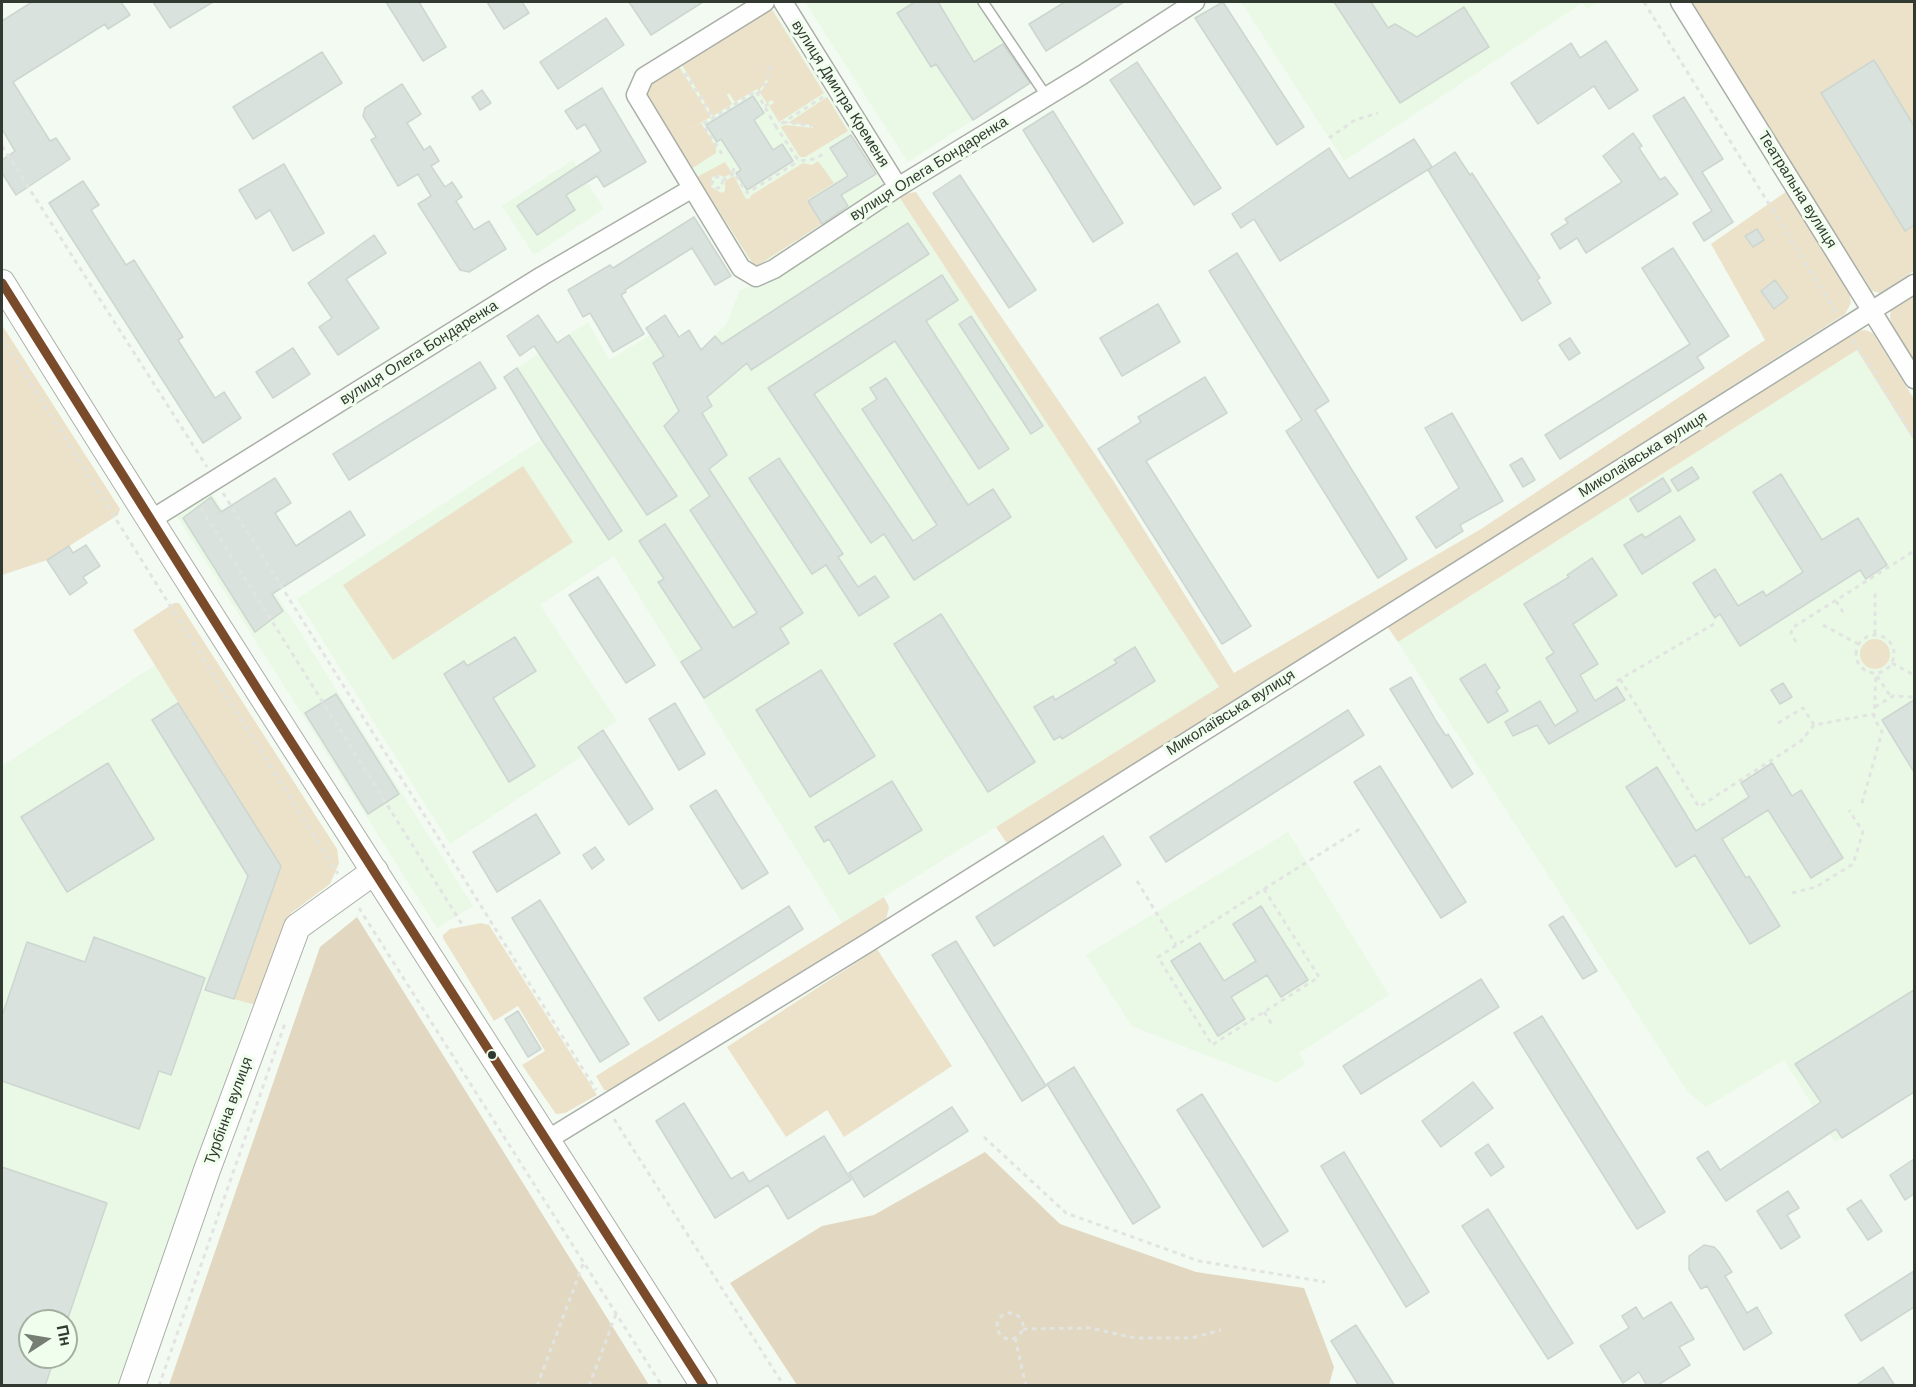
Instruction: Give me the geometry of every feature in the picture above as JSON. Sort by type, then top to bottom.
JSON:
[{"type":"main road","points":[[2,283],[149,521],[704,1386]]},
{"type":"main road","name":"Турбінна вулиця","points":[[132,1386],[207,1170],[297,927],[349,901],[375,871]]},
{"type":"street","name":"вулиця Олега Бондаренка","points":[[765,2],[644,77],[638,85],[636,94],[691,189],[741,268],[756,277],[774,269],[898,187],[1047,97],[1195,2]]},
{"type":"street","name":"вулиця Дмитра Кременя","points":[[783,2],[898,187]]},
{"type":"street","name":"Театральна вулиця","points":[[1680,2],[1914,379]]},
{"type":"street","name":"вулиця Олега Бондаренка","points":[[149,521],[542,276],[691,189]]},
{"type":"street","name":"Миколаївська вулиця","points":[[547,1140],[604,1103],[657,1075],[1914,284]]},
{"type":"lane","points":[[984,2],[1047,97]]},
{"type":"path","points":[[1644,2],[1914,437]]},
{"type":"path","points":[[758,94],[768,80],[769,66]]},
{"type":"path","points":[[685,73],[713,118]]},
{"type":"path","points":[[776,127],[836,88]]},
{"type":"path","points":[[722,154],[704,124],[756,92],[758,94]]},
{"type":"path","points":[[758,94],[776,127],[799,161]]},
{"type":"path","points":[[765,106],[772,102]]},
{"type":"path","points":[[1329,138],[1355,120],[1378,112]]},
{"type":"path","points":[[783,122],[812,126]]},
{"type":"path","points":[[2,146],[215,480],[604,1103],[784,1386]]},
{"type":"path","points":[[734,168],[747,193],[799,161],[814,159],[826,152]]},
{"type":"path","points":[[723,180],[721,177],[714,177],[712,184],[716,188],[721,188],[723,180],[735,173]]},
{"type":"path","points":[[2,337],[349,901],[358,907],[662,1386]]},
{"type":"path","points":[[196,500],[465,928]]},
{"type":"path","points":[[1796,642],[1791,634],[1792,628],[1914,551]]},
{"type":"path","points":[[1875,592],[1875,634]]},
{"type":"path","points":[[1836,601],[1843,612]]},
{"type":"path","points":[[1714,624],[1618,680],[1699,807],[1801,741],[1814,725],[1874,714]]},
{"type":"path","points":[[1822,625],[1858,644]]},
{"type":"path","points":[[1876,674],[1885,670],[1892,663],[1895,653],[1892,644],[1885,637],[1875,634],[1865,637],[1858,644],[1856,652],[1858,664],[1876,674],[1891,697]]},
{"type":"path","points":[[1892,663],[1914,675]]},
{"type":"path","points":[[1862,803],[1882,732],[1874,714],[1876,674]]},
{"type":"path","points":[[1875,707],[1891,697],[1914,697]]},
{"type":"path","points":[[1778,723],[1803,708],[1814,725]]},
{"type":"path","points":[[1792,893],[1816,887],[1853,864],[1863,832],[1850,810]]},
{"type":"path","points":[[1264,889],[1319,977],[1212,1045],[1158,957],[1176,945],[1264,889],[1363,826]]},
{"type":"path","points":[[1137,881],[1176,945]]},
{"type":"path","points":[[1264,1012],[1273,1026]]},
{"type":"path","points":[[159,1386],[289,1014]]},
{"type":"path","points":[[984,1137],[1066,1213],[1199,1261],[1325,1282]]},
{"type":"path","points":[[537,1386],[584,1263]]},
{"type":"path","points":[[589,1386],[616,1313]]},
{"type":"path","points":[[1023,1329],[1017,1315],[1007,1313],[999,1318],[999,1333],[1007,1339],[1015,1338],[1023,1329],[1089,1328],[1135,1338],[1192,1338],[1221,1330]]},
{"type":"path","points":[[1015,1338],[1026,1386]]},
{"type":"shaded area","points":[[805,2],[977,2],[1030,83],[908,162]]},
{"type":"shaded area","points":[[1241,2],[1598,2],[1587,9],[1582,3],[1344,161]]},
{"type":"shaded area","points":[[1689,2],[1914,2],[1914,271],[1880,293],[1872,291]]},
{"type":"shaded area","points":[[771,6],[884,185],[754,269],[643,93],[646,88]]},
{"type":"shaded area","points":[[771,8],[824,93],[779,122],[769,106],[774,103],[772,100],[767,103],[760,93],[768,81],[766,80],[759,91],[757,89],[735,102],[729,93],[727,95],[732,104],[713,116],[682,65]]},
{"type":"shaded area","points":[[679,67],[711,117],[686,131],[701,123],[716,147],[716,153],[691,169],[644,93],[646,88]]},
{"type":"shaded area","points":[[827,97],[848,131],[805,157],[800,157],[781,127],[785,125],[813,128],[812,125],[788,123]]},
{"type":"shaded area","points":[[573,160],[604,209],[534,255],[502,206]]},
{"type":"shaded area","points":[[818,161],[834,183],[807,200],[822,224],[755,267],[697,177],[725,162],[732,173],[724,177],[719,175],[712,177],[711,187],[722,193],[725,191],[725,181],[734,176],[746,199],[751,198],[750,196],[803,163],[812,165]]},
{"type":"shaded area","points":[[1787,191],[1849,290],[1851,303],[1845,314],[1014,842],[1006,842],[996,827],[1219,687],[898,195],[916,192],[1114,482],[1234,673],[1481,529],[1765,340],[1711,244]]},
{"type":"shaded area","points":[[898,195],[1220,687],[842,923],[614,556],[540,605],[617,721],[578,746],[584,755],[450,844],[297,599],[541,440],[503,377],[588,322],[609,360],[650,335],[672,369],[701,350],[727,323],[740,290],[775,277]]},
{"type":"shaded area","points":[[1914,294],[1914,363],[1893,330],[1890,315],[1892,308]]},
{"type":"shaded area","points":[[2,325],[120,509],[118,515],[47,560],[2,575]]},
{"type":"shaded area","points":[[1865,330],[1873,333],[1914,399],[1914,441],[1857,350],[1398,642],[1387,626],[1857,331]]},
{"type":"shaded area","points":[[1857,350],[1914,441],[1914,1092],[1835,1142],[1784,1060],[1706,1107],[1687,1091],[1398,642]]},
{"type":"shaded area","points":[[523,466],[573,542],[393,660],[343,585]]},
{"type":"shaded area","points":[[212,493],[473,906],[437,928],[176,515]]},
{"type":"shaded area","points":[[174,603],[179,603],[337,849],[339,863],[330,884],[291,913],[259,1006],[234,999],[280,866],[133,630]]},
{"type":"shaded area","points":[[1875,639],[1886,643],[1890,654],[1886,665],[1875,669],[1864,665],[1860,654],[1864,643]]},
{"type":"shaded area","points":[[155,665],[295,877],[123,1385],[2,1386],[2,766]]},
{"type":"shaded area","points":[[1288,832],[1389,995],[1299,1053],[1305,1064],[1277,1083],[1132,1026],[1086,955]]},
{"type":"shaded area","points":[[884,897],[889,907],[886,920],[610,1091],[604,1090],[596,1076]]},
{"type":"shaded area","points":[[357,917],[649,1385],[169,1385],[320,947]]},
{"type":"shaded area","points":[[481,923],[489,925],[597,1095],[565,1113],[556,1114],[522,1065],[545,1051],[518,1006],[494,1021],[443,938],[443,935],[450,929]]},
{"type":"shaded area","points":[[877,949],[952,1066],[844,1137],[827,1110],[786,1137],[727,1047]]},
{"type":"shaded area","points":[[985,1152],[1060,1224],[1196,1272],[1304,1288],[1334,1367],[1329,1385],[797,1385],[730,1283],[822,1226],[874,1215]]},
{"type":"building","points":[[32,2],[121,2],[130,15],[108,29],[105,24],[13,82],[50,141],[56,138],[70,159],[16,195],[2,173],[2,160],[15,151],[2,129],[2,21]]},
{"type":"building","points":[[153,2],[213,2],[170,28]]},
{"type":"building","points":[[386,2],[419,2],[446,47],[423,61]]},
{"type":"building","points":[[487,2],[522,2],[529,13],[504,29]]},
{"type":"building","points":[[629,2],[703,2],[651,35]]},
{"type":"building","points":[[915,2],[938,2],[974,62],[1003,44],[1030,83],[973,120],[936,64],[931,67],[897,13]]},
{"type":"building","points":[[1065,2],[1124,2],[1046,51],[1029,24]]},
{"type":"building","points":[[1223,2],[1304,127],[1277,145],[1195,18]]},
{"type":"building","points":[[1334,2],[1371,2],[1388,28],[1395,24],[1417,37],[1464,7],[1489,47],[1400,103]]},
{"type":"building","points":[[606,18],[624,45],[558,89],[540,62]]},
{"type":"building","points":[[1606,41],[1638,90],[1609,109],[1594,86],[1538,124],[1511,83],[1571,43],[1580,58]]},
{"type":"building","points":[[322,52],[342,83],[253,139],[233,107]]},
{"type":"building","points":[[1874,60],[1914,126],[1914,225],[1905,231],[1821,93]]},
{"type":"building","points":[[1137,62],[1221,188],[1194,205],[1110,80]]},
{"type":"building","points":[[402,84],[421,114],[407,123],[424,150],[430,146],[439,161],[431,166],[445,187],[452,182],[462,197],[456,201],[474,230],[489,221],[506,249],[469,272],[460,270],[418,204],[431,196],[418,174],[398,186],[371,140],[376,137],[363,116],[365,108]]},
{"type":"building","points":[[602,88],[646,162],[604,187],[597,176],[566,195],[575,210],[537,235],[517,206],[601,151],[585,124],[577,129],[565,111]]},
{"type":"building","points":[[482,90],[491,103],[480,110],[472,97]]},
{"type":"building","points":[[753,96],[764,113],[754,120],[773,150],[782,144],[793,161],[747,190],[736,173],[741,170],[721,139],[717,142],[706,125]]},
{"type":"building","points":[[1684,97],[1723,159],[1702,172],[1733,222],[1704,241],[1693,223],[1712,211],[1653,116]]},
{"type":"building","points":[[1053,111],[1123,223],[1093,242],[1023,130]]},
{"type":"building","points":[[1633,133],[1642,146],[1639,148],[1660,180],[1665,177],[1678,194],[1586,253],[1577,238],[1560,249],[1551,234],[1568,223],[1565,219],[1622,182],[1603,156]]},
{"type":"building","points":[[851,135],[876,174],[841,195],[848,206],[822,224],[808,201],[848,176],[830,148]]},
{"type":"building","points":[[1414,139],[1432,167],[1280,261],[1254,219],[1241,228],[1232,214],[1329,148],[1349,179]]},
{"type":"building","points":[[1455,152],[1470,175],[1472,173],[1540,278],[1537,280],[1551,303],[1522,321],[1428,170]]},
{"type":"building","points":[[284,164],[324,233],[293,251],[270,210],[256,219],[239,190]]},
{"type":"building","points":[[960,175],[1036,290],[1009,308],[933,193]]},
{"type":"building","points":[[83,181],[99,205],[91,210],[126,265],[134,260],[183,337],[178,340],[215,398],[224,392],[241,418],[203,443],[49,203]]},
{"type":"building","points":[[694,217],[731,276],[715,285],[692,248],[625,290],[626,292],[621,295],[644,334],[613,352],[590,313],[583,317],[568,290],[610,265],[613,268]]},
{"type":"building","points":[[908,223],[929,254],[751,370],[747,363],[707,397],[712,406],[702,413],[727,455],[709,469],[803,613],[780,628],[789,643],[704,698],[681,662],[702,649],[658,582],[664,579],[639,541],[665,524],[733,628],[757,613],[690,510],[710,496],[664,426],[679,411],[653,363],[664,356],[646,328],[665,315],[679,337],[689,330],[701,350],[715,336],[722,344]]},
{"type":"building","points":[[1757,229],[1764,240],[1753,247],[1745,236]]},
{"type":"building","points":[[374,235],[386,253],[346,279],[379,328],[338,355],[319,327],[332,318],[308,283]]},
{"type":"building","points":[[1673,248],[1729,336],[1697,357],[1704,368],[1560,459],[1545,435],[1690,344],[1642,268]]},
{"type":"building","points":[[1237,253],[1329,401],[1315,410],[1407,559],[1378,578],[1286,431],[1302,420],[1209,271]]},
{"type":"building","points":[[942,275],[958,300],[926,321],[1009,449],[979,469],[895,341],[814,394],[913,541],[937,525],[862,409],[877,399],[870,388],[886,378],[968,505],[993,489],[1011,517],[914,580],[884,534],[871,543],[768,388]]},
{"type":"building","points":[[1775,280],[1788,298],[1774,309],[1761,291]]},
{"type":"building","points":[[1158,304],[1180,342],[1122,376],[1100,338]]},
{"type":"building","points":[[538,315],[557,343],[569,335],[677,496],[647,515],[534,346],[520,356],[507,336]]},
{"type":"building","points":[[971,316],[1043,426],[1031,434],[959,324]]},
{"type":"building","points":[[1570,338],[1580,353],[1569,360],[1559,345]]},
{"type":"building","points":[[293,348],[310,374],[273,398],[256,372]]},
{"type":"building","points":[[480,362],[496,388],[349,480],[333,454]]},
{"type":"building","points":[[517,368],[622,531],[609,540],[542,440],[504,377]]},
{"type":"building","points":[[1205,377],[1227,413],[1146,461],[1251,626],[1222,644],[1098,449],[1141,422],[1138,417]]},
{"type":"building","points":[[1452,413],[1503,501],[1460,525],[1463,531],[1436,548],[1416,517],[1459,488],[1425,428]]},
{"type":"building","points":[[779,458],[843,554],[838,557],[858,587],[875,576],[889,597],[859,616],[826,565],[812,574],[749,478]]},
{"type":"building","points":[[1522,458],[1535,480],[1523,487],[1510,465]]},
{"type":"building","points":[[1692,467],[1699,478],[1678,491],[1671,480]]},
{"type":"building","points":[[1781,474],[1822,540],[1858,518],[1887,565],[1866,579],[1860,570],[1740,646],[1720,614],[1715,618],[1693,583],[1715,569],[1738,606],[1763,591],[1766,596],[1803,572],[1753,492]]},
{"type":"building","points":[[275,478],[291,503],[275,513],[296,546],[350,511],[365,535],[272,594],[283,611],[255,632],[183,518],[211,497],[221,512]]},
{"type":"building","points":[[1663,478],[1671,491],[1638,512],[1630,499]]},
{"type":"building","points":[[1680,516],[1695,540],[1642,574],[1624,545],[1642,534],[1645,538]]},
{"type":"building","points":[[86,545],[100,566],[83,577],[87,583],[70,595],[47,560],[69,546],[73,553]]},
{"type":"building","points":[[1592,558],[1617,595],[1573,624],[1598,664],[1580,675],[1595,701],[1617,687],[1625,700],[1549,744],[1537,725],[1513,736],[1505,722],[1540,701],[1555,726],[1578,711],[1546,658],[1554,653],[1524,604],[1569,577],[1567,575]]},
{"type":"building","points":[[598,577],[655,665],[626,683],[569,595]]},
{"type":"building","points":[[941,614],[1035,762],[988,792],[894,644]]},
{"type":"building","points":[[515,637],[536,671],[493,698],[535,766],[509,782],[444,674],[464,661],[467,666]]},
{"type":"building","points":[[1135,647],[1155,681],[1062,739],[1061,736],[1054,740],[1034,707],[1053,696],[1055,700],[1117,663],[1114,660]]},
{"type":"building","points":[[1485,664],[1500,688],[1496,691],[1508,711],[1488,723],[1460,679]]},
{"type":"building","points":[[821,670],[875,756],[810,797],[756,710]]},
{"type":"building","points":[[1411,677],[1436,721],[1446,736],[1448,734],[1473,774],[1452,788],[1390,689]]},
{"type":"building","points":[[1783,683],[1792,697],[1780,704],[1771,690]]},
{"type":"building","points":[[336,694],[399,794],[368,814],[305,713]]},
{"type":"building","points":[[1914,700],[1914,772],[1882,720]]},
{"type":"building","points":[[178,703],[281,866],[234,999],[205,990],[248,876],[152,720]]},
{"type":"building","points":[[675,703],[705,754],[679,770],[649,719]]},
{"type":"building","points":[[1348,710],[1364,735],[1166,862],[1150,837]]},
{"type":"building","points":[[603,730],[653,809],[629,825],[578,747]]},
{"type":"building","points":[[108,763],[154,839],[67,892],[21,817]]},
{"type":"building","points":[[1772,763],[1792,796],[1801,790],[1843,858],[1811,878],[1768,810],[1722,839],[1746,878],[1749,876],[1780,926],[1750,944],[1695,855],[1676,867],[1626,787],[1657,767],[1696,831],[1749,797],[1741,783]]},
{"type":"building","points":[[1380,766],[1466,902],[1441,918],[1354,782]]},
{"type":"building","points":[[892,781],[922,830],[849,874],[829,839],[824,842],[815,827]]},
{"type":"building","points":[[716,790],[768,873],[742,889],[690,806]]},
{"type":"building","points":[[536,814],[560,853],[497,892],[473,852]]},
{"type":"building","points":[[1103,836],[1121,865],[994,946],[976,917]]},
{"type":"building","points":[[595,847],[604,860],[592,869],[583,855]]},
{"type":"building","points":[[540,900],[629,1044],[600,1062],[512,918]]},
{"type":"building","points":[[789,906],[803,929],[659,1021],[644,998]]},
{"type":"building","points":[[1261,906],[1308,980],[1281,997],[1267,975],[1231,997],[1245,1019],[1218,1036],[1171,961],[1200,943],[1224,981],[1256,961],[1233,924]]},
{"type":"building","points":[[1563,916],[1597,971],[1583,979],[1549,925]]},
{"type":"building","points":[[94,937],[205,978],[171,1075],[159,1071],[139,1129],[2,1081],[2,1016],[27,942],[85,962]]},
{"type":"building","points":[[956,941],[1046,1086],[1022,1101],[932,955]]},
{"type":"building","points":[[1481,979],[1499,1007],[1361,1094],[1343,1066]]},
{"type":"building","points":[[1914,990],[1914,1092],[1842,1138],[1836,1129],[1726,1201],[1697,1158],[1708,1151],[1720,1170],[1821,1102],[1795,1064]]},
{"type":"building","points":[[518,1011],[541,1049],[528,1057],[505,1019]]},
{"type":"building","points":[[1542,1016],[1665,1212],[1637,1229],[1514,1033]]},
{"type":"building","points":[[1074,1067],[1160,1207],[1133,1224],[1047,1084]]},
{"type":"building","points":[[1473,1082],[1493,1108],[1441,1147],[1422,1121]]},
{"type":"building","points":[[1202,1094],[1288,1231],[1263,1247],[1177,1110]]},
{"type":"building","points":[[684,1103],[731,1179],[743,1172],[749,1182],[824,1136],[851,1180],[788,1219],[768,1185],[715,1218],[656,1121]]},
{"type":"building","points":[[952,1107],[968,1131],[864,1197],[849,1173]]},
{"type":"building","points":[[1488,1144],[1504,1167],[1491,1176],[1475,1153]]},
{"type":"building","points":[[1344,1152],[1429,1292],[1406,1307],[1321,1166]]},
{"type":"building","points":[[1914,1159],[1914,1194],[1905,1200],[1890,1175]]},
{"type":"building","points":[[2,1167],[107,1203],[71,1309],[18,1309],[18,1369],[51,1369],[45,1386],[2,1386]]},
{"type":"building","points":[[1788,1191],[1799,1208],[1787,1215],[1800,1237],[1781,1249],[1757,1211]]},
{"type":"building","points":[[1861,1200],[1882,1231],[1868,1240],[1847,1209]]},
{"type":"building","points":[[1488,1209],[1573,1343],[1548,1359],[1462,1226]]},
{"type":"building","points":[[1704,1245],[1714,1247],[1719,1252],[1732,1272],[1725,1276],[1747,1313],[1757,1307],[1772,1333],[1744,1350],[1707,1286],[1701,1289],[1689,1269],[1689,1256]]},
{"type":"building","points":[[1914,1271],[1914,1307],[1861,1341],[1845,1315]]},
{"type":"building","points":[[1671,1302],[1694,1339],[1679,1347],[1690,1365],[1656,1386],[1647,1386],[1639,1372],[1623,1383],[1600,1346],[1629,1328],[1622,1316],[1636,1307],[1643,1319]]},
{"type":"building","points":[[1356,1325],[1395,1386],[1359,1386],[1331,1341]]},
{"type":"building","points":[[1883,1367],[1895,1386],[1855,1386]]},
{"type":"transit line","points":[[2,283],[263,698],[704,1386]]}]
